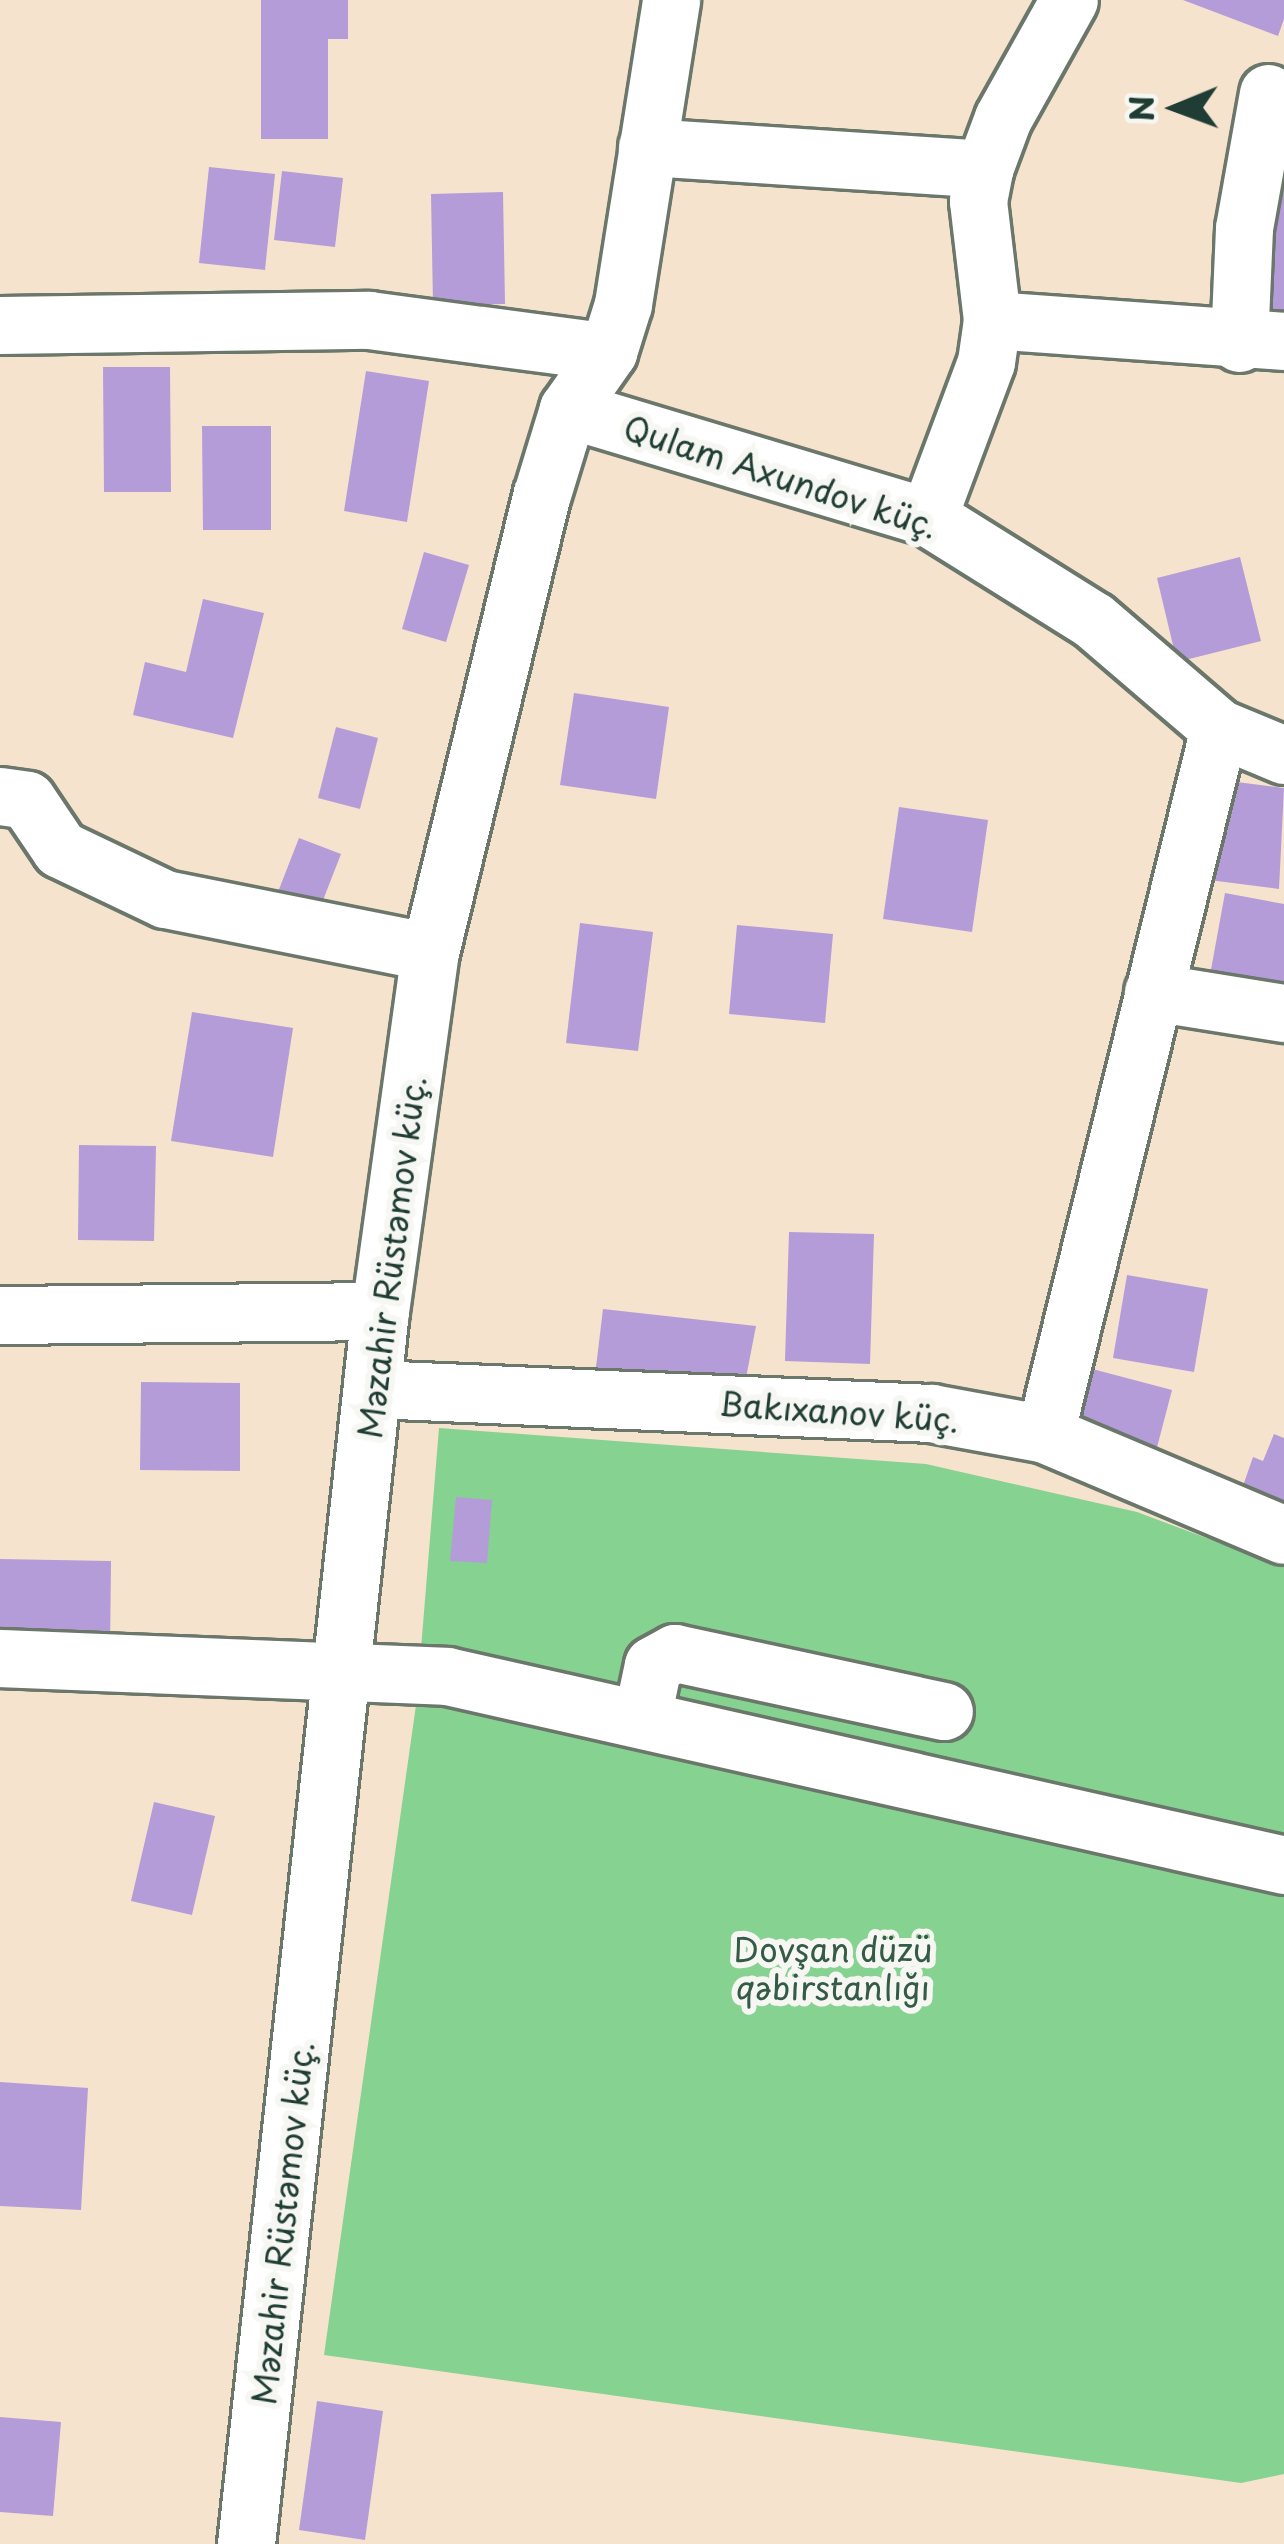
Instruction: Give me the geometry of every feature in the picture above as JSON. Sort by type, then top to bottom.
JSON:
[{"type":"street","name":"Məzahir Rüstəmov küç.","points":[[246,2544],[380,1311],[430,952],[524,553],[568,409],[608,352],[671,0]]},
{"type":"street","points":[[928,517],[986,362],[992,320],[979,221],[984,169],[1003,118],[1069,0]]},
{"type":"street","points":[[992,320],[1262,342],[1244,227],[1268,93]]},
{"type":"street","points":[[647,147],[984,169]]},
{"type":"street","points":[[0,325],[369,320],[608,352]]},
{"type":"street","name":"Qulam Axundov küç.","points":[[568,409],[928,517],[1093,620],[1219,728],[1284,755]]},
{"type":"street","points":[[1045,1434],[1219,728]]},
{"type":"street","points":[[0,796],[27,800],[60,849],[165,899],[430,952]]},
{"type":"street","points":[[1153,992],[1284,1013]]},
{"type":"street","points":[[0,1315],[380,1311]]},
{"type":"street","name":"Bakıxanov küç.","points":[[373,1389],[931,1413],[1045,1434],[1284,1534]]},
{"type":"street","points":[[642,1717],[652,1666],[675,1653],[944,1711]]},
{"type":"street","points":[[0,1658],[344,1666],[447,1676],[1284,1865]]},
{"type":"green space","name":"Dovşan düzü qəbirstanlığı","points":[[439,1428],[926,1464],[1137,1512],[1284,1567],[1284,2474],[1241,2483],[324,2355],[417,1698]]},
{"type":"building","points":[[261,0],[348,0],[348,39],[328,39],[328,139],[261,139]]},
{"type":"building","points":[[1183,0],[1284,0],[1284,19],[1278,36]]},
{"type":"building","points":[[209,167],[275,174],[265,270],[199,263]]},
{"type":"building","points":[[282,171],[343,178],[335,247],[274,240]]},
{"type":"building","points":[[1269,189],[1284,189],[1284,313],[1267,312]]},
{"type":"building","points":[[503,192],[505,304],[433,305],[431,194]]},
{"type":"building","points":[[103,367],[170,367],[171,492],[104,492]]},
{"type":"building","points":[[366,371],[429,381],[407,522],[344,511]]},
{"type":"building","points":[[202,426],[271,426],[271,530],[203,530]]},
{"type":"building","points":[[424,552],[469,565],[446,642],[402,629]]},
{"type":"building","points":[[1240,557],[1261,641],[1177,662],[1157,578]]},
{"type":"building","points":[[203,599],[264,613],[233,738],[133,715],[145,662],[186,672]]},
{"type":"building","points":[[574,693],[669,707],[656,799],[560,785]]},
{"type":"building","points":[[336,727],[378,738],[360,809],[318,798]]},
{"type":"building","points":[[1221,780],[1284,788],[1279,889],[1209,880]]},
{"type":"building","points":[[899,807],[988,820],[972,932],[883,919]]},
{"type":"building","points":[[299,838],[341,854],[318,913],[276,897]]},
{"type":"building","points":[[1225,893],[1284,904],[1284,1011],[1206,997]]},
{"type":"building","points":[[580,923],[653,932],[638,1051],[566,1043]]},
{"type":"building","points":[[737,925],[833,934],[825,1023],[729,1014]]},
{"type":"building","points":[[192,1012],[293,1028],[273,1157],[171,1141]]},
{"type":"building","points":[[79,1145],[156,1146],[154,1241],[78,1240]]},
{"type":"building","points":[[789,1232],[874,1234],[870,1364],[785,1361]]},
{"type":"building","points":[[1127,1275],[1208,1289],[1194,1372],[1113,1358]]},
{"type":"building","points":[[603,1309],[756,1326],[740,1409],[593,1392]]},
{"type":"building","points":[[1081,1366],[1172,1390],[1149,1478],[1058,1454]]},
{"type":"building","points":[[141,1382],[240,1383],[240,1471],[140,1470]]},
{"type":"building","points":[[1274,1434],[1284,1438],[1284,1524],[1236,1506],[1253,1457],[1263,1461]]},
{"type":"building","points":[[456,1497],[492,1500],[487,1563],[450,1561]]},
{"type":"building","points":[[0,1559],[111,1561],[110,1651],[0,1649]]},
{"type":"building","points":[[154,1802],[215,1816],[192,1915],[131,1901]]},
{"type":"building","points":[[0,2082],[88,2088],[81,2210],[0,2206]]},
{"type":"building","points":[[317,2401],[383,2411],[365,2540],[299,2530]]},
{"type":"building","points":[[0,2417],[61,2422],[53,2516],[0,2512]]}]
